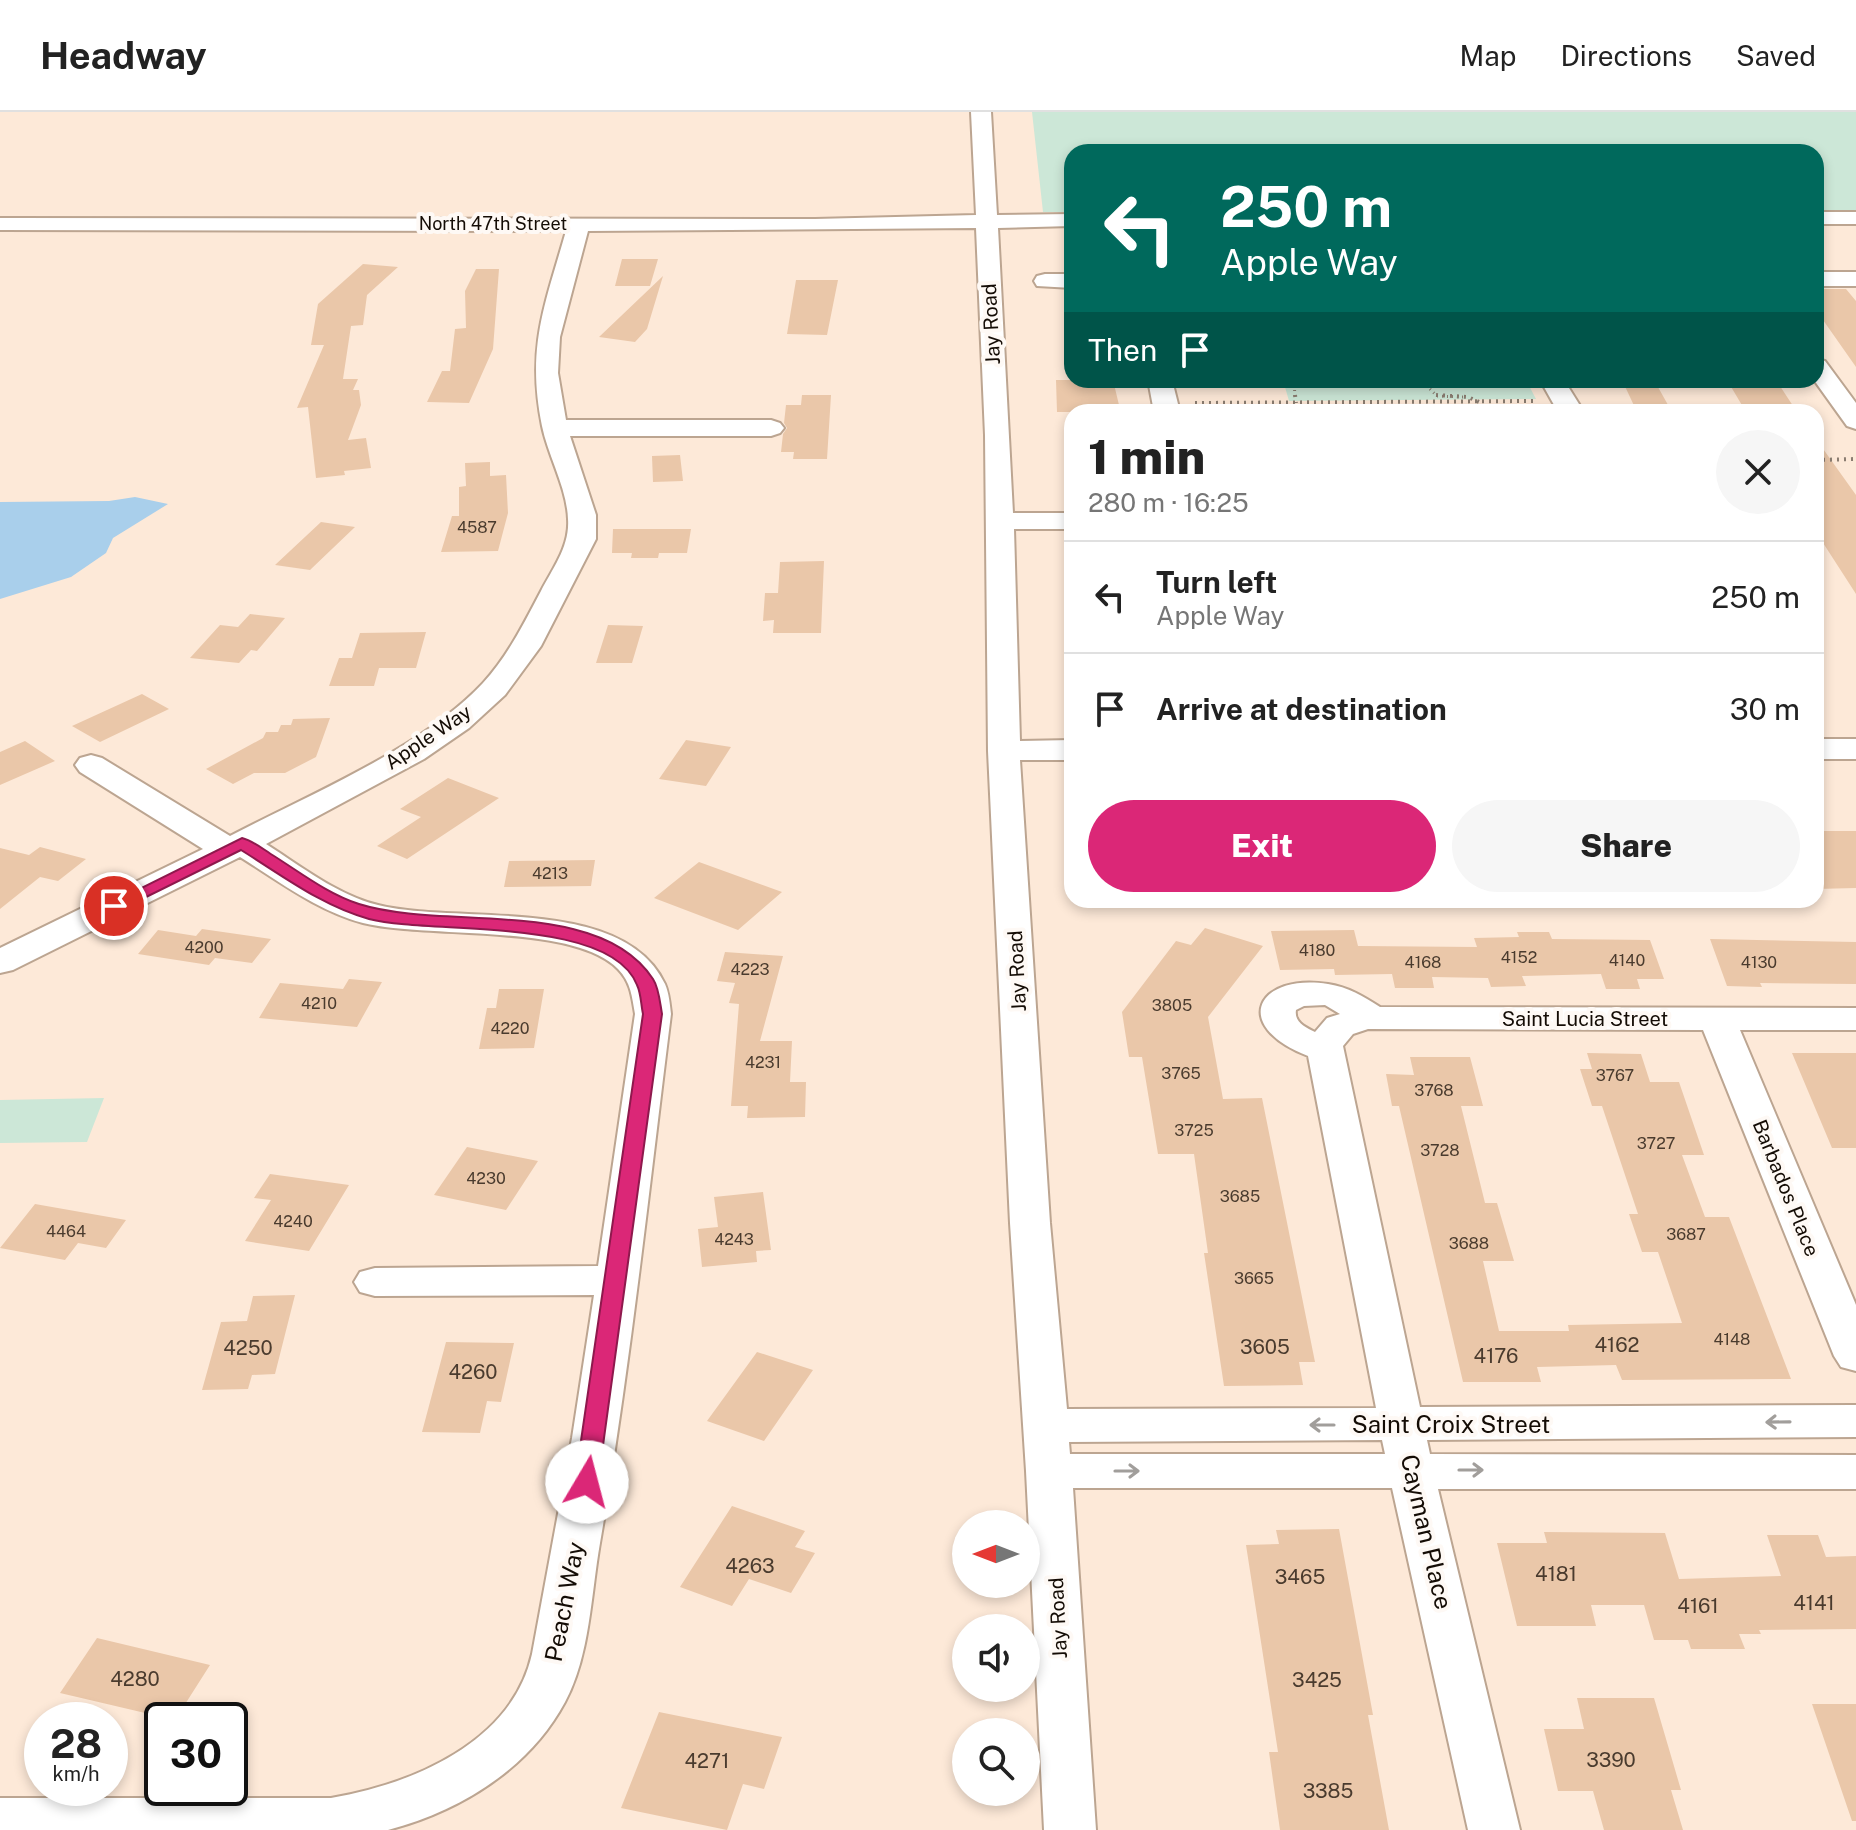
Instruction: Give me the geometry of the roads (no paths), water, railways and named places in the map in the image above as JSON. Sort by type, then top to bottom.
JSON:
[{"type":"street","name":"Jay Road","points":[[981,112],[1000,521],[1004,751],[1030,1223],[1070,1830]]},
{"type":"street","points":[[1824,218],[1856,218]]},
{"type":"street","name":"North 47th Street","points":[[0,224],[579,225],[1064,220]]},
{"type":"street","name":"Apple Way","points":[[0,962],[235,847],[413,752],[458,721],[494,689],[526,646],[582,539],[582,515],[555,428],[546,373],[548,337],[579,225]]},
{"type":"street","points":[[1824,279],[1856,279]]},
{"type":"street","points":[[1045,281],[1064,281]]},
{"type":"street","points":[[1824,377],[1856,421]]},
{"type":"street","points":[[555,428],[771,428]]},
{"type":"street","points":[[1000,521],[1064,521]]},
{"type":"street","points":[[1824,749],[1856,749]]},
{"type":"street","points":[[1004,751],[1064,750]]},
{"type":"street","name":"Peach Way","points":[[0,1820],[331,1820],[370,1815],[427,1797],[479,1767],[520,1730],[548,1687],[583,1510],[653,1014],[646,982],[629,962],[593,940],[559,931],[417,921],[374,914],[336,902],[91,765]]},
{"type":"street","points":[[1325,1048],[1289,1033],[1280,1025],[1276,1015],[1280,1005],[1289,998],[1318,993],[1348,1002],[1372,1018]]},
{"type":"street","name":"Saint Lucia Street","points":[[1325,1048],[1340,1026],[1372,1018],[1856,1019]]},
{"type":"street","name":"Barbados Place","points":[[1717,1019],[1856,1356]]},
{"type":"street","name":"Cayman Place","points":[[1325,1048],[1411,1470],[1494,1830]]},
{"type":"street","points":[[375,1282],[615,1280]]},
{"type":"street","name":"Saint Croix Street","points":[[1047,1448],[1402,1425],[1856,1421]]},
{"type":"street","points":[[1047,1448],[1411,1470],[1856,1472]]},
{"type":"water","points":[[135,497],[168,504],[113,538],[106,553],[71,577],[0,599],[0,502],[109,501]]}]
